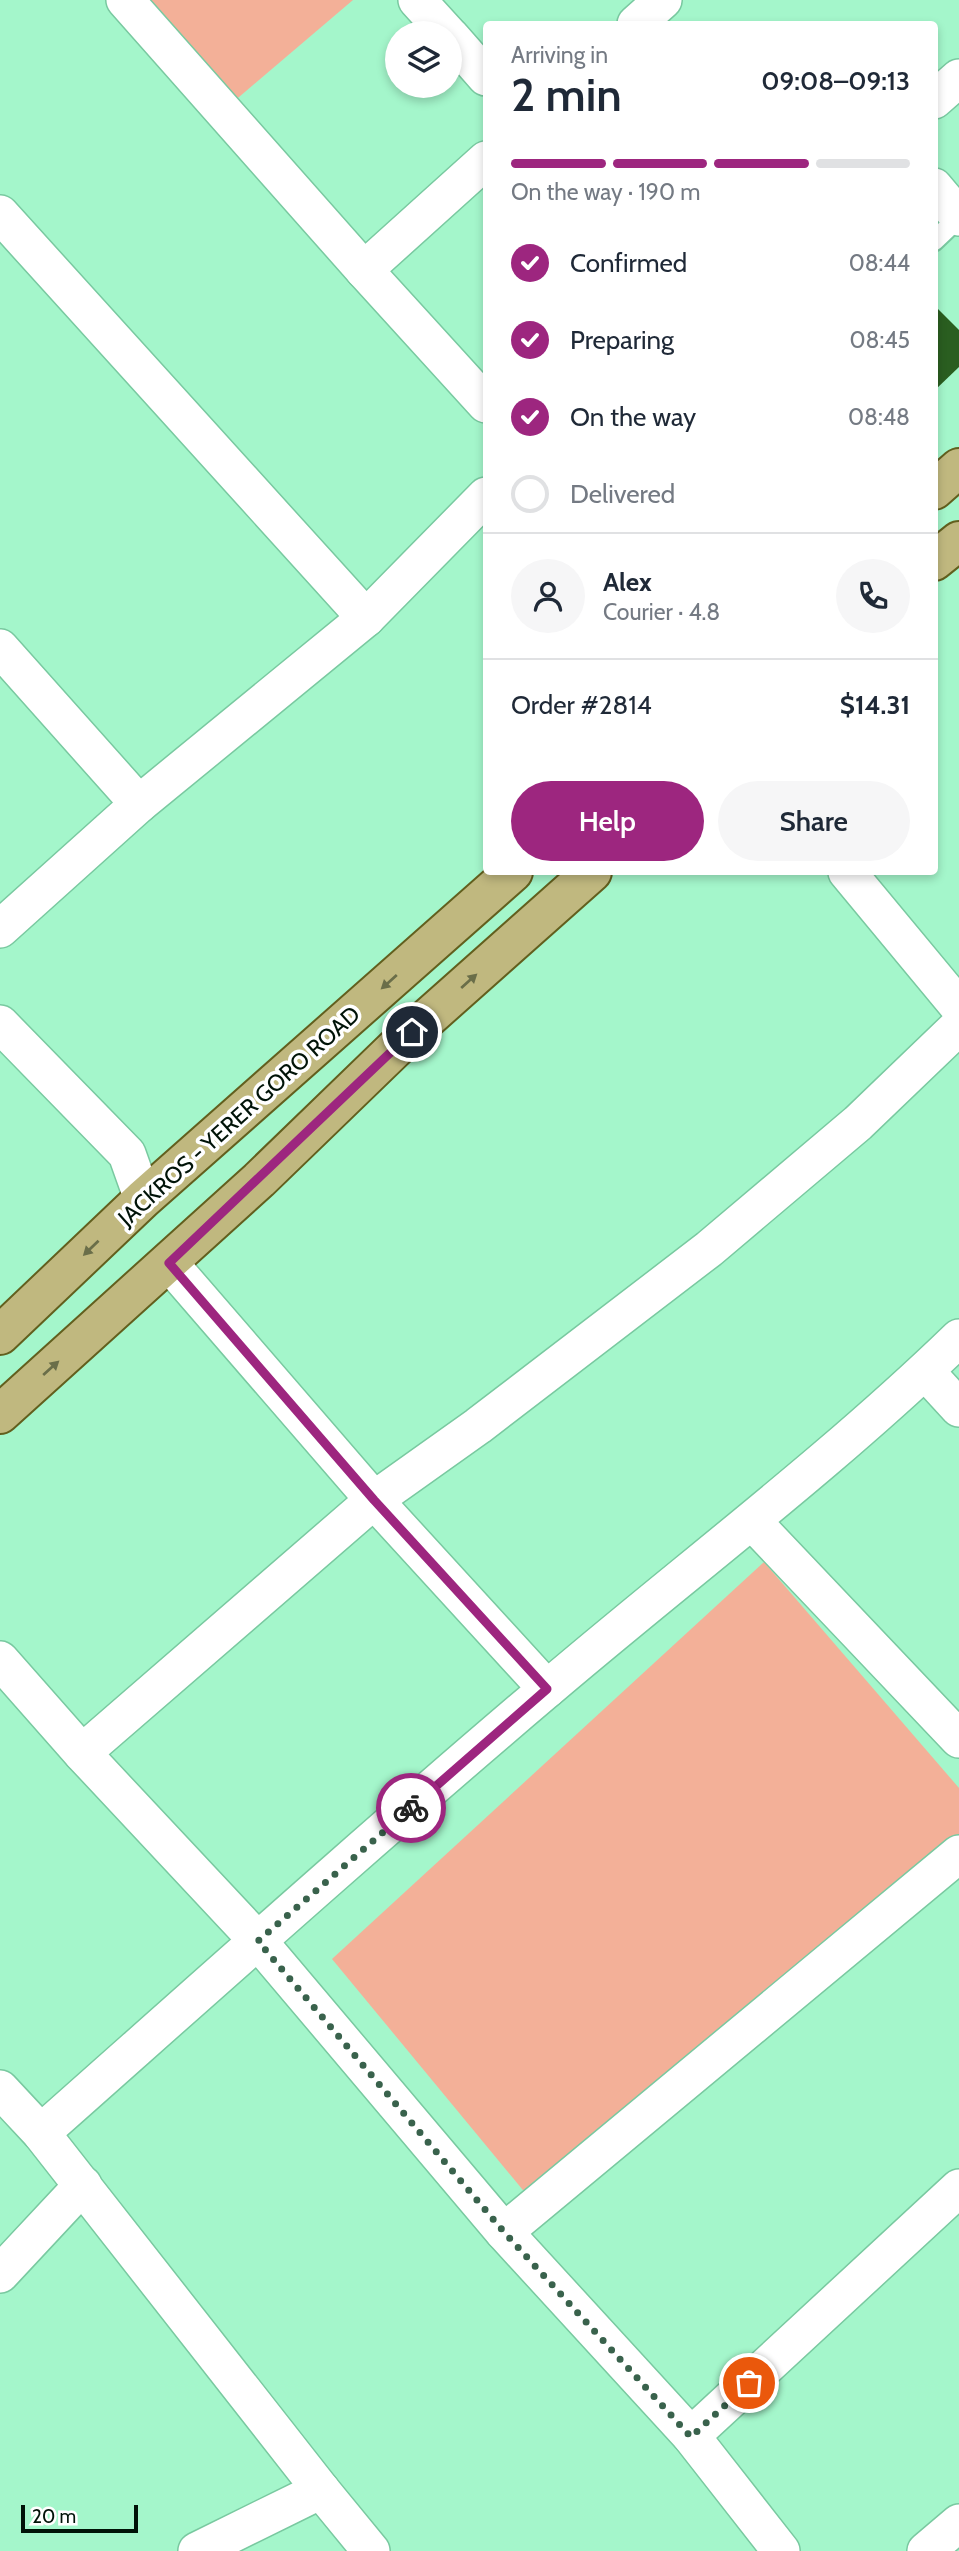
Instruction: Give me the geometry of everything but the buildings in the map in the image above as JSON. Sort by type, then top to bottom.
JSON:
[{"type":"main road","points":[[938,487],[959,468]]},
{"type":"main road","points":[[938,558],[959,541]]},
{"type":"main road","name":"JACKROS - YERER GORO ROAD","points":[[0,1335],[143,1199],[510,875]]},
{"type":"main road","points":[[0,1414],[169,1263],[412,1032],[589,875]]},
{"type":"street","points":[[125,0],[483,401]]},
{"type":"street","points":[[417,0],[436,21]]},
{"type":"street","points":[[639,21],[663,0]]},
{"type":"street","points":[[462,50],[483,74]]},
{"type":"street","points":[[938,96],[959,78]]},
{"type":"street","points":[[364,270],[483,163]]},
{"type":"street","points":[[938,192],[959,217]]},
{"type":"street","points":[[0,214],[366,618]]},
{"type":"street","points":[[0,929],[139,804],[366,618],[483,499]]},
{"type":"street","points":[[0,648],[139,804]]},
{"type":"street","points":[[849,875],[959,1007]]},
{"type":"street","points":[[0,1024],[127,1154],[143,1199]]},
{"type":"street","points":[[82,1753],[374,1500],[478,1426],[709,1249],[858,1123],[959,1026]]},
{"type":"street","points":[[169,1263],[374,1500],[547,1689]]},
{"type":"street","points":[[41,2133],[547,1689],[752,1521],[925,1371],[959,1338]]},
{"type":"street","points":[[925,1371],[959,1408]]},
{"type":"street","points":[[752,1521],[959,1739]]},
{"type":"street","points":[[0,1660],[82,1753],[258,1941],[504,2232],[691,2437],[781,2551]]},
{"type":"street","points":[[504,2232],[959,1854]]},
{"type":"street","points":[[0,2089],[41,2133],[83,2185],[371,2551]]},
{"type":"street","points":[[0,2274],[83,2185]]},
{"type":"street","points":[[691,2437],[959,2188]]},
{"type":"street","points":[[197,2551],[321,2490]]},
{"type":"street","points":[[926,2551],[959,2523]]},
{"type":"lane","points":[[938,237],[959,217]]},
{"type":"shaded area","points":[[149,0],[353,0],[232,103]]},
{"type":"shaded area","points":[[764,1562],[959,1788],[959,1841],[527,2195],[332,1959]]},
{"type":"way so far","points":[[411,1808],[258,1941],[504,2232],[691,2437],[749,2383]]},
{"type":"route","points":[[411,1808],[547,1689],[374,1500],[169,1263],[412,1032]]}]
